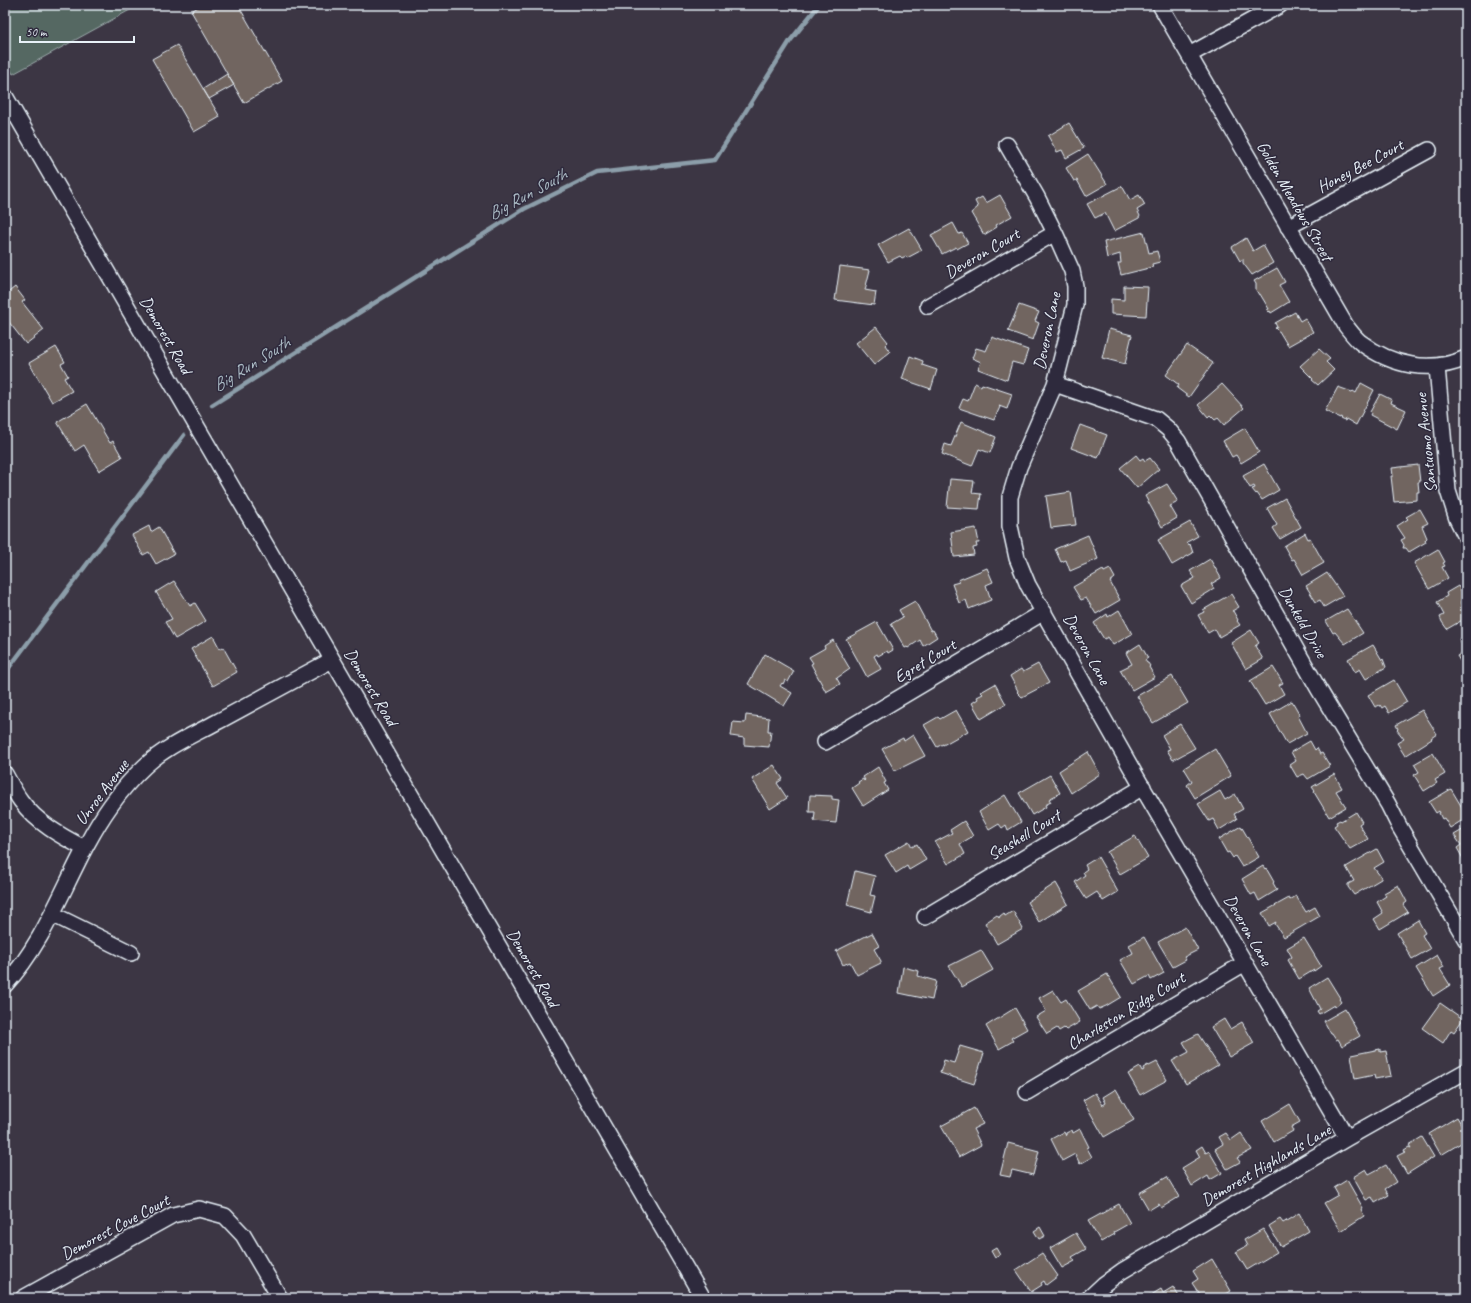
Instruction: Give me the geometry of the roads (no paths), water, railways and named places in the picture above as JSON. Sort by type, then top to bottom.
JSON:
[{"type":"street","name":"Golden Meadows Street","points":[[1160,5],[1346,326],[1360,342],[1394,360],[1415,366],[1437,367],[1454,364],[1466,358]]},
{"type":"street","points":[[1189,55],[1280,5]]},
{"type":"street","name":"Demorest Road","points":[[5,96],[332,660],[380,739],[703,1298]]},
{"type":"street","name":"Deveron Lane","points":[[1007,145],[1037,197],[1055,233],[1072,271],[1075,286],[1075,305],[1055,384],[1019,467],[1010,497],[1010,526],[1017,558],[1028,585],[1143,787],[1347,1138]]},
{"type":"street","name":"Honey Bee Court","points":[[1288,227],[1429,150]]},
{"type":"street","name":"Deveron Court","points":[[928,306],[1055,233]]},
{"type":"street","name":"Santuomo Avenue","points":[[1437,367],[1448,491],[1457,519],[1466,536]]},
{"type":"street","name":"Dunkeld Drive","points":[[1055,384],[1156,419],[1168,429],[1178,441],[1318,688],[1388,804],[1466,940]]},
{"type":"street","name":"Egret Court","points":[[825,742],[1044,612]]},
{"type":"street","name":"Unroe Avenue","points":[[5,985],[16,973],[29,954],[52,914],[84,848],[110,806],[145,766],[177,744],[332,660]]},
{"type":"street","points":[[5,774],[21,801],[41,822],[59,835],[84,848]]},
{"type":"street","name":"Seashell Court","points":[[925,916],[1143,787]]},
{"type":"street","points":[[52,914],[131,953]]},
{"type":"street","name":"Charleston Ridge Court","points":[[1027,1092],[1245,963]]},
{"type":"street","name":"Demorest Highlands Lane","points":[[1089,1298],[1104,1284],[1126,1268],[1347,1138],[1466,1071]]},
{"type":"street","name":"Demorest Cove Court","points":[[23,1298],[173,1215],[199,1209],[225,1216],[243,1234],[280,1298]]},
{"type":"waterway","name":"Big Run South","points":[[212,405],[524,209],[597,173],[715,160],[790,41],[819,5]]},
{"type":"waterway","name":"Big Run South","points":[[5,673],[184,435]]}]
